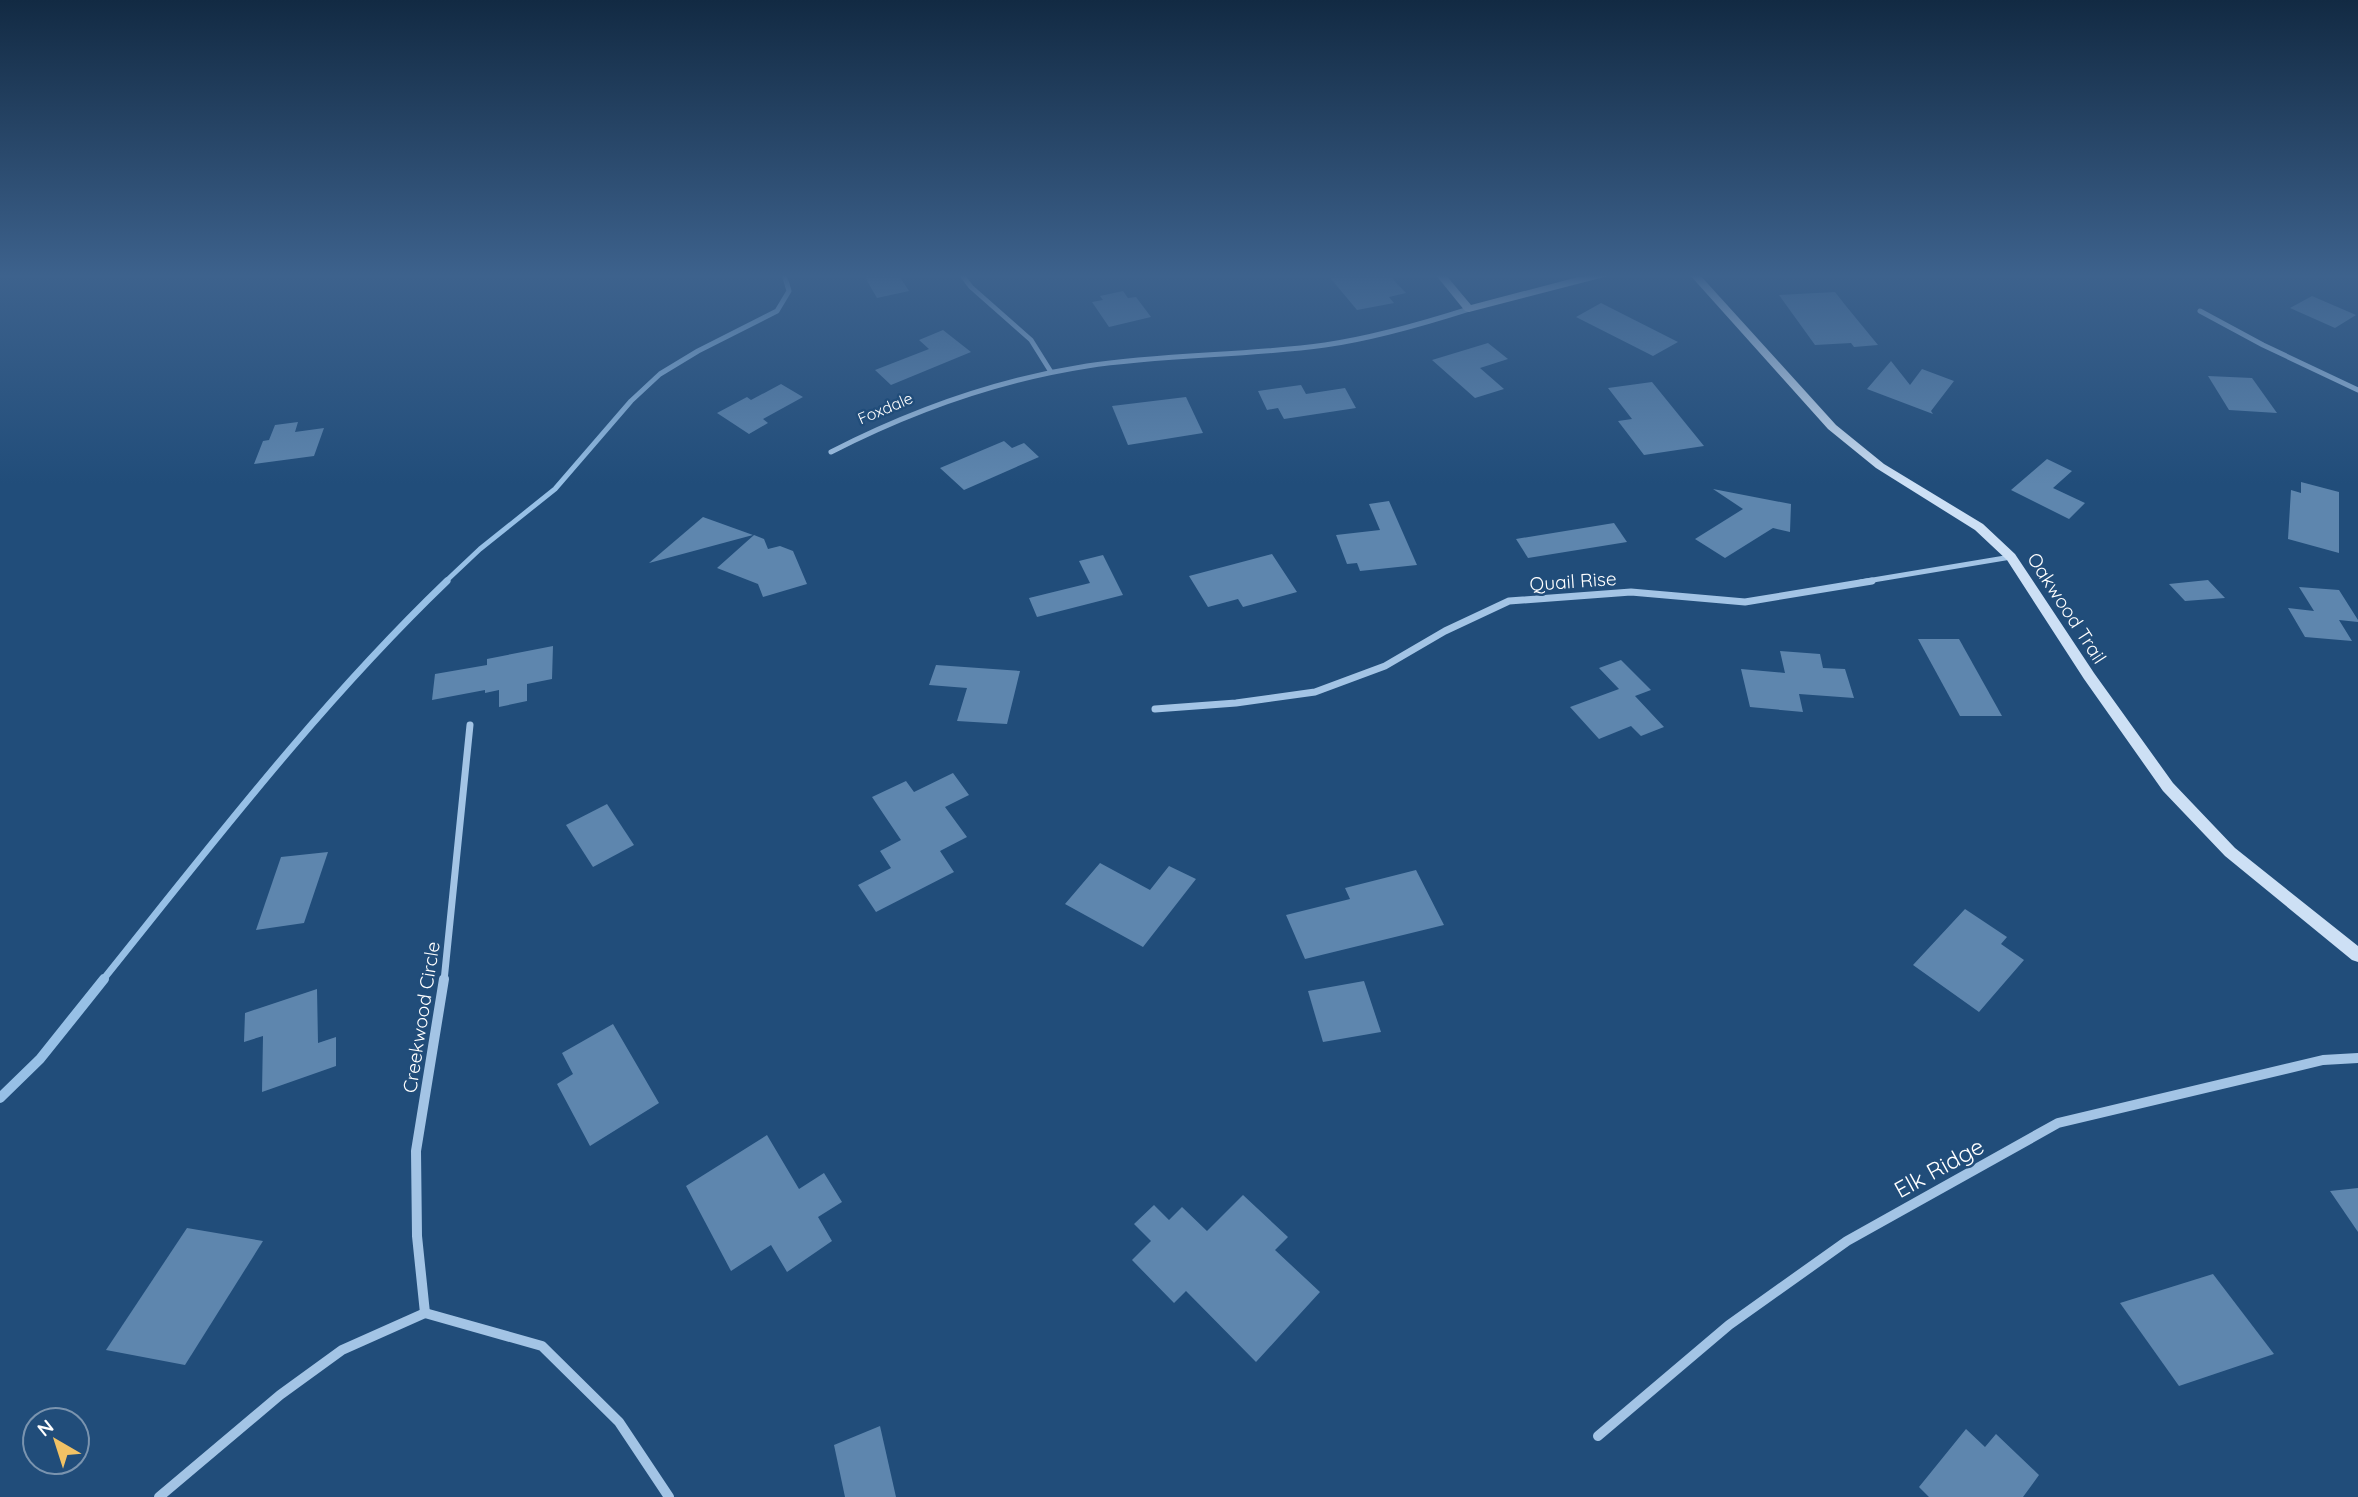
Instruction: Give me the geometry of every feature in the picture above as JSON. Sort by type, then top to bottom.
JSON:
[{"type":"street","points":[[1033,344],[1051,372]]},
{"type":"street","name":"Foxdale","points":[[831,452],[877,427],[949,399],[1051,372],[1174,355],[1331,344]]},
{"type":"street","name":"Oakwood Trail","points":[[1757,344],[1832,427],[1880,466],[1979,527],[2011,557],[2089,676],[2168,787],[2230,852],[2358,955]]},
{"type":"street","points":[[2261,344],[2358,390]]},
{"type":"street","name":"Quail Rise","points":[[1155,709],[1315,692],[1385,666],[1445,631],[1509,601],[1631,592],[1745,602],[2011,557]]},
{"type":"street","name":"Creekwood Circle","points":[[425,1313],[417,1236],[416,1151],[447,962],[470,725]]},
{"type":"street","name":"Elk Ridge","points":[[1598,1436],[1729,1325],[1847,1241],[2059,1123],[2323,1060],[2358,1058]]},
{"type":"street","points":[[159,1497],[280,1395],[342,1350],[425,1313],[542,1346],[619,1422],[669,1497]]},
{"type":"building","points":[[923,344],[961,344],[971,352],[891,385],[875,370],[929,349]]},
{"type":"building","points":[[1489,344],[1508,359],[1480,368],[1504,389],[1475,398],[1432,360]]},
{"type":"building","points":[[1629,344],[1675,344],[1653,356]]},
{"type":"building","points":[[1852,344],[1878,345],[1854,347]]},
{"type":"building","points":[[1891,361],[1910,385],[1922,369],[1954,381],[1931,411],[1933,414],[1867,389]]},
{"type":"building","points":[[2208,376],[2252,378],[2277,413],[2229,410]]},
{"type":"building","points":[[1652,382],[1704,446],[1644,455],[1618,421],[1632,419],[1608,388]]},
{"type":"building","points":[[781,384],[803,397],[763,419],[768,423],[749,434],[717,413],[747,397],[751,400]]},
{"type":"building","points":[[1301,385],[1306,394],[1345,388],[1356,408],[1284,419],[1278,408],[1267,410],[1258,391]]},
{"type":"building","points":[[1186,397],[1203,433],[1128,445],[1112,406]]},
{"type":"building","points":[[298,422],[295,432],[324,428],[314,456],[254,464],[263,441],[269,440],[275,425]]},
{"type":"building","points":[[1004,441],[1012,448],[1024,443],[1039,457],[964,490],[940,468]]},
{"type":"building","points":[[2047,459],[2072,471],[2053,488],[2085,503],[2069,519],[2011,490]]},
{"type":"building","points":[[2301,482],[2339,492],[2339,553],[2288,539],[2291,490],[2301,493]]},
{"type":"building","points":[[1713,489],[1791,504],[1790,532],[1773,528],[1725,558],[1695,539],[1743,509]]},
{"type":"building","points":[[1389,501],[1417,565],[1360,571],[1357,563],[1347,564],[1336,535],[1380,530],[1369,504]]},
{"type":"building","points":[[703,517],[753,535],[649,563]]},
{"type":"building","points":[[1614,523],[1627,542],[1528,558],[1516,539]]},
{"type":"building","points":[[754,535],[764,539],[768,549],[780,546],[793,551],[807,584],[763,597],[758,584],[717,568]]},
{"type":"building","points":[[1272,554],[1297,592],[1243,607],[1238,599],[1208,607],[1189,576]]},
{"type":"building","points":[[1103,555],[1123,595],[1037,617],[1029,598],[1090,583],[1079,561]]},
{"type":"building","points":[[2208,580],[2225,598],[2185,601],[2169,584]]},
{"type":"building","points":[[2299,587],[2339,590],[2358,620],[2339,620],[2352,641],[2305,637],[2288,608],[2314,611]]},
{"type":"building","points":[[1918,639],[1959,639],[2002,716],[1960,716]]},
{"type":"building","points":[[553,646],[552,679],[527,684],[527,701],[499,707],[499,690],[432,700],[435,674],[487,665],[487,659]]},
{"type":"building","points":[[1780,651],[1820,654],[1823,668],[1845,669],[1854,698],[1799,694],[1803,712],[1750,707],[1741,669],[1785,673]]},
{"type":"building","points":[[1621,660],[1651,690],[1635,696],[1664,727],[1641,736],[1631,726],[1599,739],[1570,707],[1619,689],[1599,668]]},
{"type":"building","points":[[936,665],[1020,671],[1007,724],[957,721],[967,688],[929,685]]},
{"type":"building","points":[[953,773],[969,795],[945,807],[967,837],[940,851],[954,872],[876,912],[858,885],[891,868],[880,851],[901,840],[872,797],[906,781],[914,792]]},
{"type":"building","points":[[607,804],[634,845],[593,867],[566,825]]},
{"type":"building","points":[[328,852],[304,923],[256,930],[281,857]]},
{"type":"building","points":[[1100,863],[1150,890],[1169,866],[1196,879],[1143,947],[1065,904]]},
{"type":"building","points":[[1416,870],[1444,925],[1305,959],[1286,915],[1350,899],[1345,888]]},
{"type":"building","points":[[1965,909],[2007,937],[2001,944],[2024,960],[1979,1012],[1913,965]]},
{"type":"building","points":[[1364,981],[1381,1032],[1323,1042],[1308,991]]},
{"type":"building","points":[[317,989],[318,1043],[336,1037],[336,1066],[262,1092],[263,1036],[244,1042],[245,1013]]},
{"type":"building","points":[[613,1024],[659,1103],[590,1146],[557,1084],[573,1074],[562,1053]]},
{"type":"building","points":[[767,1135],[799,1189],[824,1173],[842,1202],[818,1217],[832,1241],[787,1272],[771,1245],[731,1271],[686,1186]]},
{"type":"building","points":[[2358,1188],[2358,1232],[2330,1191]]},
{"type":"building","points":[[1243,1195],[1288,1237],[1275,1250],[1320,1292],[1256,1362],[1186,1291],[1174,1303],[1132,1260],[1151,1241],[1134,1224],[1154,1205],[1169,1220],[1182,1207],[1207,1231]]},
{"type":"building","points":[[187,1228],[263,1241],[185,1365],[106,1350]]},
{"type":"building","points":[[2213,1274],[2274,1354],[2179,1386],[2120,1303]]},
{"type":"building","points":[[880,1426],[896,1497],[845,1497],[834,1445]]},
{"type":"building","points":[[1966,1429],[1985,1447],[1996,1434],[2039,1475],[2023,1497],[1929,1497],[1919,1487]]},
{"type":"waterway","points":[[445,582],[480,549],[555,489],[631,401],[660,374],[712,344]]},
{"type":"waterway","points":[[102,981],[311,725],[447,581]]},
{"type":"waterway","points":[[0,1098],[40,1059],[104,979]]}]
